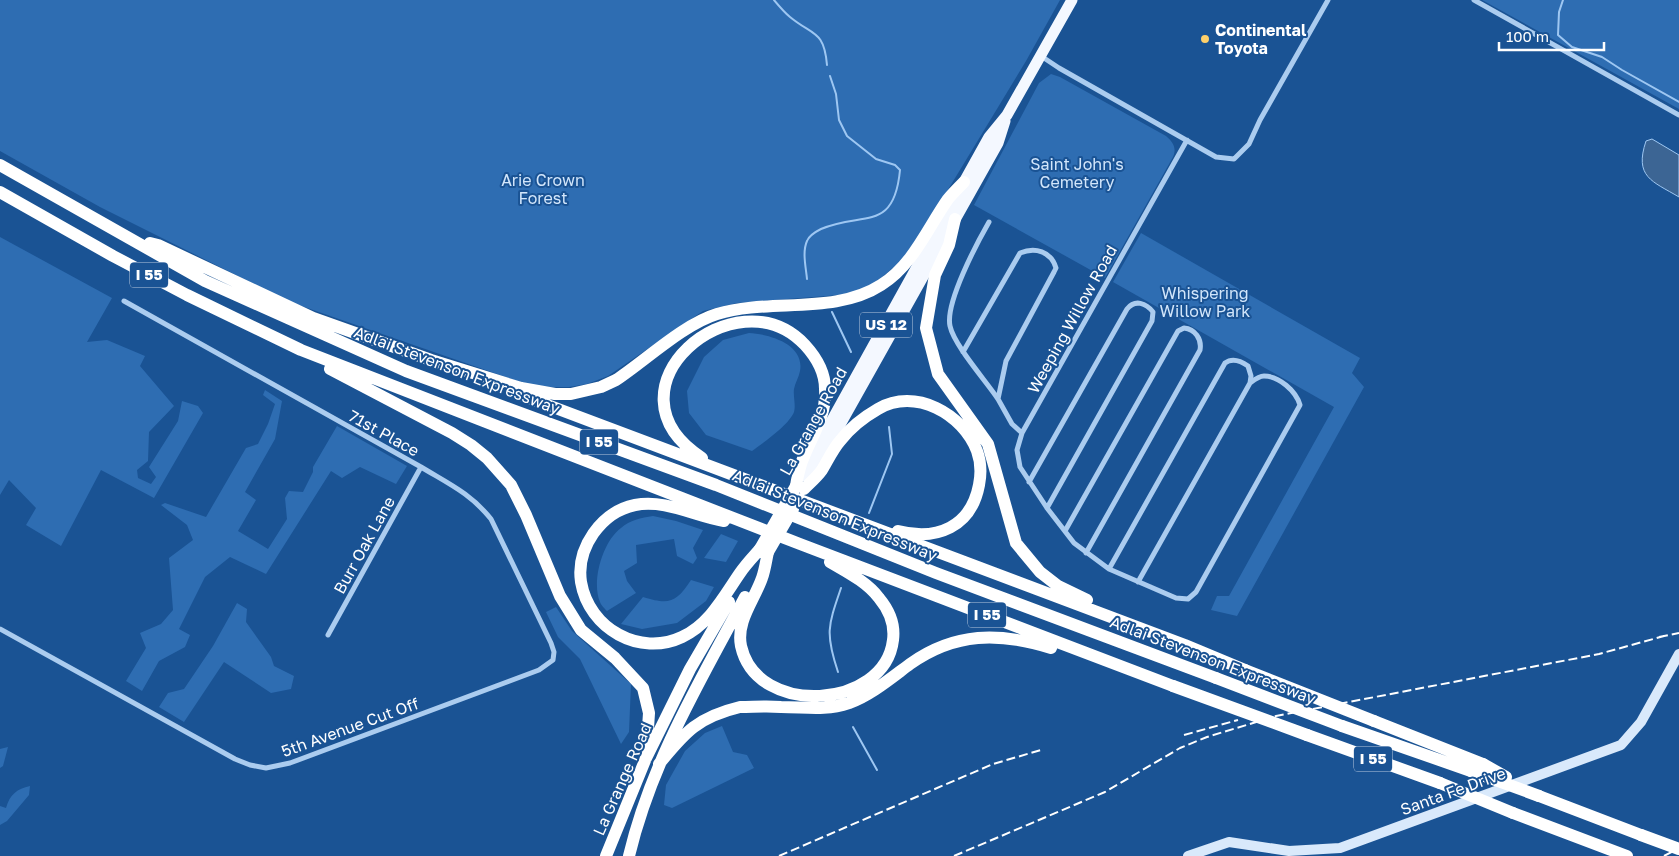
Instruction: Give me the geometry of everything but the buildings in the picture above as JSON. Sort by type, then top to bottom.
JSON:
[{"type":"highway","name":"Adlai Stevenson Expressway","points":[[0,165],[204,281],[406,370],[716,485],[936,573],[1342,726],[1545,798],[1679,849]]},
{"type":"highway","points":[[431,360],[539,392],[571,394],[601,387],[622,375],[705,318],[733,310],[845,300],[872,291],[908,262],[949,198],[964,182]]},
{"type":"highway","name":"I 55","points":[[0,192],[113,256],[187,295],[301,350],[800,544],[1154,679],[1440,784],[1621,854]]},
{"type":"highway","points":[[955,219],[949,245],[935,276],[926,328],[938,374],[988,444],[1016,543],[1040,572],[1058,586],[1079,597],[1169,634],[1185,645]]},
{"type":"highway","points":[[129,238],[158,245],[313,318],[431,360],[1185,645],[1483,764],[1545,798]]},
{"type":"highway","points":[[742,478],[703,459],[686,446],[670,425],[664,405],[668,378],[674,364],[684,350],[701,336],[728,325],[755,322],[785,330],[803,342],[816,360],[823,375],[825,387],[824,408],[811,468],[800,487]]},
{"type":"highway","points":[[301,350],[339,375],[436,424],[471,444],[499,469],[511,485],[526,515],[560,596],[581,630],[615,658],[643,688],[649,713],[646,758]]},
{"type":"highway","points":[[800,487],[811,468],[858,423],[880,408],[896,402],[923,402],[946,413],[959,424],[977,452],[980,468],[977,496],[962,520],[941,532],[924,535],[913,534],[831,512]]},
{"type":"highway","name":"La Grange Road","points":[[629,856],[659,764],[674,729],[751,575],[800,487]]},
{"type":"highway","points":[[751,524],[720,520],[680,509],[652,504],[634,505],[602,522],[591,536],[584,551],[581,582],[591,610],[602,623],[616,634],[632,641],[650,644],[667,642],[682,637],[696,628],[751,575]]},
{"type":"highway","points":[[751,575],[747,607],[740,629],[741,646],[748,664],[762,680],[785,693],[820,696],[854,687],[867,681],[887,661],[892,644],[893,624],[886,607],[861,581],[800,544]]},
{"type":"highway","name":"La Grange Road","points":[[606,856],[646,758],[690,669],[751,575]]},
{"type":"highway","points":[[659,764],[687,732],[710,715],[740,707],[831,708],[851,702],[870,692],[916,660],[938,648],[977,638],[998,637],[1024,640],[1154,679]]},
{"type":"main road","name":"US 12","points":[[1041,55],[1072,0]]},
{"type":"main road","name":"La Grange Road","points":[[811,468],[989,137],[1007,115],[1041,55]]},
{"type":"main road","name":"La Grange Road","points":[[811,468],[998,142],[1007,115]]},
{"type":"street","points":[[1041,55],[1059,68],[1216,157],[1234,159],[1249,144],[1260,120],[1328,0]]},
{"type":"street","points":[[1474,0],[1679,115]]},
{"type":"street","name":"Weeping Willow Road","points":[[1187,140],[1022,433],[1017,450],[1020,467],[1047,508],[1074,543],[1086,553],[1109,569],[1138,582],[1176,598],[1188,598],[1196,592],[1300,405],[1296,396],[1289,388],[1276,380],[1261,376],[1250,383]]},
{"type":"street","points":[[988,222],[962,275],[950,312],[949,324],[963,352],[998,399],[1012,424],[1022,433]]},
{"type":"street","points":[[963,352],[1020,253],[1027,250],[1040,250],[1053,260],[1056,268],[1006,362],[998,399]]},
{"type":"street","name":"71st Place","points":[[124,301],[461,490],[479,504],[491,519],[551,643],[554,652],[553,660]]},
{"type":"street","points":[[1029,482],[1127,309],[1130,305],[1136,303],[1141,303],[1148,307],[1153,312],[1152,321],[1047,508]]},
{"type":"street","points":[[1065,531],[1178,331],[1184,328],[1192,330],[1199,338],[1200,350],[1086,553]]},
{"type":"street","points":[[1109,569],[1223,366],[1228,360],[1244,363],[1250,370],[1250,383],[1138,582]]},
{"type":"street","name":"Burr Oak Lane","points":[[328,635],[421,468]]},
{"type":"street","name":"5th Avenue Cut Off","points":[[0,629],[234,759],[266,768],[310,757],[539,670],[553,660]]},
{"type":"street","name":"Santa Fe Drive","points":[[1188,856],[1229,842],[1289,851],[1340,848],[1621,745],[1641,722],[1679,654]]},
{"type":"green space","name":"Arie Crown Forest","points":[[0,0],[1060,0],[1026,61],[929,221],[901,261],[882,277],[863,290],[839,295],[737,303],[703,311],[608,376],[587,384],[551,387],[529,385],[290,302],[100,207],[0,151]]},
{"type":"green space","points":[[1482,0],[1679,0],[1679,109]]},
{"type":"green space","name":"Saint John's Cemetery","points":[[1051,74],[1060,77],[1166,136],[1174,148],[1173,157],[1105,278],[974,205],[1039,83]]},
{"type":"green space","name":"Whispering Willow Park","points":[[1141,233],[1360,358],[1352,373],[1364,387],[1237,616],[1211,610],[1217,596],[1229,596],[1334,407],[1113,282]]},
{"type":"green space","points":[[0,237],[112,298],[87,342],[107,340],[145,356],[140,366],[174,406],[149,432],[148,461],[137,470],[138,478],[151,484],[156,477],[149,467],[178,421],[182,401],[198,406],[203,413],[154,498],[101,470],[61,546],[26,525],[36,508],[9,480],[0,495]]},
{"type":"green space","points":[[749,333],[775,338],[784,342],[797,354],[800,362],[800,371],[794,389],[794,412],[781,428],[752,451],[706,435],[689,413],[687,391],[704,357],[723,340]]},
{"type":"green space","points":[[265,390],[282,401],[275,439],[245,492],[256,500],[238,531],[268,549],[287,519],[285,498],[289,491],[303,492],[313,472],[313,467],[337,426],[407,466],[396,484],[360,467],[342,478],[331,471],[266,574],[230,557],[205,577],[179,629],[190,635],[185,647],[159,661],[142,691],[126,681],[146,648],[140,633],[161,624],[173,610],[169,558],[193,540],[187,525],[161,505],[165,503],[206,517],[246,448],[258,444],[268,424],[275,404],[263,395]]},
{"type":"green space","points":[[653,516],[703,530],[693,548],[697,558],[693,564],[677,556],[674,539],[636,545],[637,563],[624,571],[627,581],[636,593],[607,611],[600,602],[597,583],[600,562],[604,552],[609,542],[624,525]]},
{"type":"green space","points":[[721,534],[738,541],[726,562],[704,558]]},
{"type":"green space","points":[[691,580],[714,587],[706,601],[677,623],[642,629],[621,624],[643,597],[659,601],[671,600],[676,598],[686,588]]},
{"type":"green space","points":[[237,603],[247,609],[246,622],[271,657],[274,666],[294,676],[291,689],[271,693],[224,662],[184,722],[159,707],[168,693],[184,689],[213,646]]},
{"type":"green space","points":[[556,607],[572,631],[631,684],[629,732],[621,744],[580,659],[558,637],[546,612]]},
{"type":"green space","points":[[722,726],[733,752],[747,755],[754,768],[672,808],[664,805],[666,785],[685,751],[705,733]]},
{"type":"green space","points":[[8,747],[3,766],[0,768],[0,749]]},
{"type":"green space","points":[[30,786],[29,795],[7,821],[0,825],[0,806],[6,808],[15,793]]},
{"type":"shaded area","points":[[1652,139],[1679,155],[1679,197],[1654,182],[1644,170],[1642,163],[1646,141]]},
{"type":"waterway","points":[[774,0],[790,17],[820,39],[827,65]]},
{"type":"waterway","points":[[1563,0],[1559,12],[1558,35],[1572,47],[1602,57],[1679,102]]},
{"type":"waterway","points":[[807,279],[805,250],[809,237],[821,229],[883,212],[891,203],[897,190],[900,170],[895,165],[876,159],[847,136],[839,120],[836,94],[830,76]]},
{"type":"waterway","points":[[832,312],[851,352]]},
{"type":"waterway","points":[[869,513],[892,454],[889,427]]},
{"type":"waterway","points":[[838,672],[831,648],[830,630],[833,612],[841,588]]},
{"type":"waterway","points":[[853,727],[877,770]]},
{"type":"railway","points":[[1659,637],[1679,633]]},
{"type":"railway","points":[[954,856],[1105,792],[1180,748],[1207,737],[1276,716],[1599,654],[1664,636]]},
{"type":"railway","points":[[1184,735],[1238,720]]},
{"type":"railway","points":[[779,856],[993,764],[1041,750]]},
{"type":"railway","points":[[1664,856],[1679,848]]},
{"type":"place","name":"Continental Toyota","points":[[1205,39]]}]
